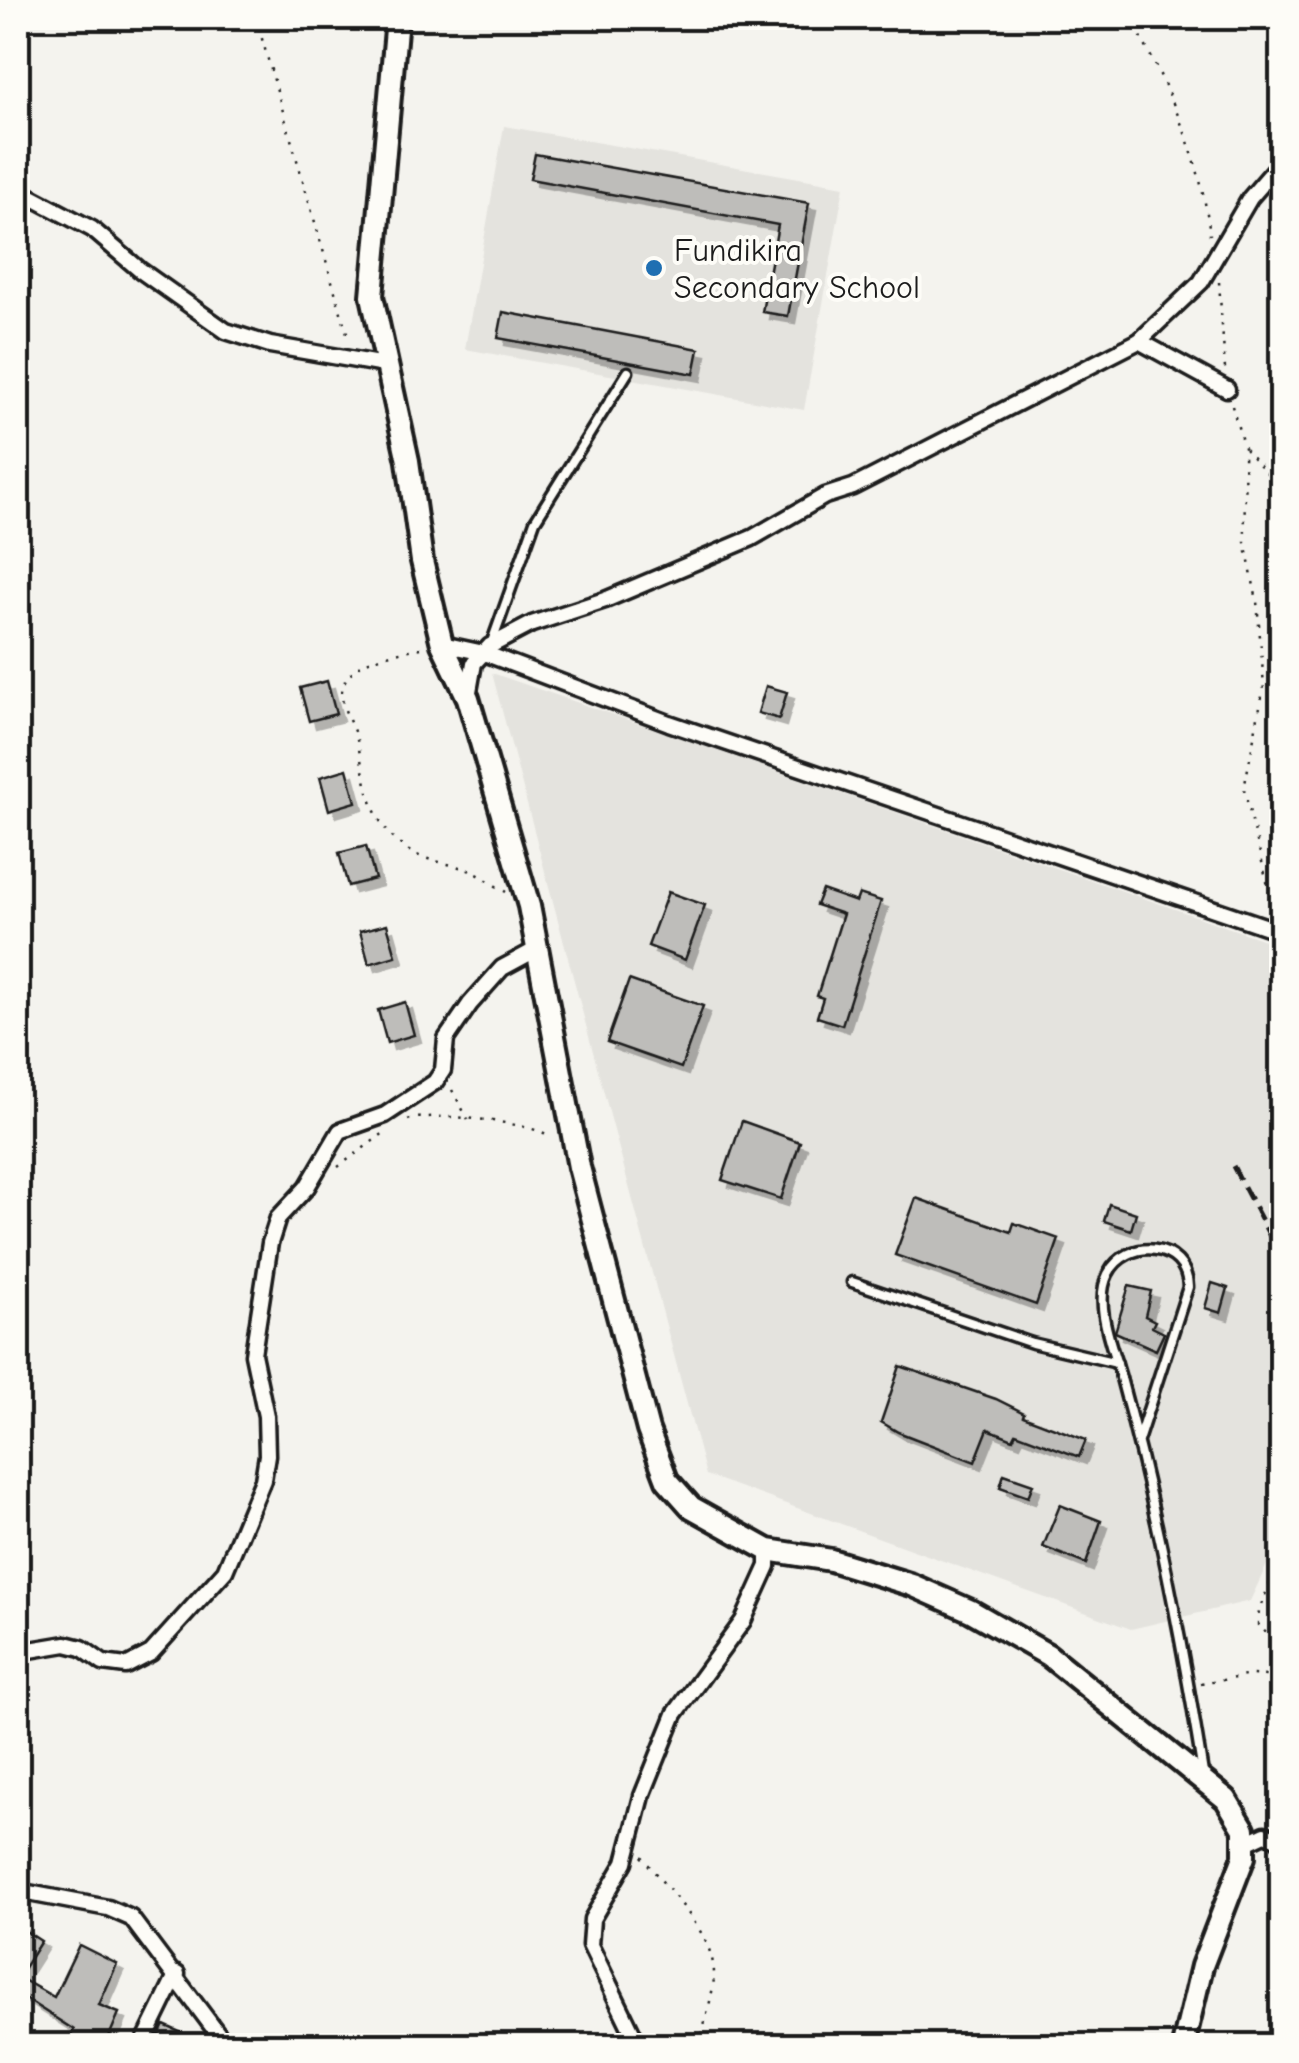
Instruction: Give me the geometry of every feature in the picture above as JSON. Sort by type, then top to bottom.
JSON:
[{"type":"street","points":[[398,18],[372,296],[390,366],[422,561],[442,644],[468,698],[529,906],[578,1168],[648,1430],[667,1480],[691,1507],[768,1550],[831,1560],[912,1584],[971,1611],[1048,1655],[1154,1744],[1204,1777],[1256,1838],[1282,1840]]},
{"type":"street","points":[[468,698],[474,663],[487,649],[532,624],[605,600],[752,538],[809,504],[1139,341],[1184,301],[1214,264],[1250,198],[1282,161]]},
{"type":"street","points":[[18,190],[92,229],[140,270],[226,331],[270,345],[390,366]]},
{"type":"street","points":[[1139,341],[1227,389]]},
{"type":"street","points":[[442,644],[487,649],[687,729],[1281,932]]},
{"type":"street","points":[[18,1652],[66,1644],[82,1648],[103,1663],[126,1666],[151,1653],[224,1571],[263,1480],[267,1454],[253,1354],[270,1243],[278,1218],[308,1186],[340,1130],[385,1115],[434,1082],[443,1070],[446,1039],[470,1004],[502,968],[539,948]]},
{"type":"street","points":[[640,2046],[590,1945],[592,1919],[633,1842],[642,1796],[676,1714],[743,1620],[760,1587],[768,1550]]},
{"type":"street","points":[[1183,2046],[1202,1966],[1256,1838],[1282,1822]]},
{"type":"street","points":[[19,1894],[108,1908],[131,1918],[228,2046]]},
{"type":"street","points":[[142,2046],[177,1974]]},
{"type":"lane","points":[[487,649],[536,521],[628,372]]},
{"type":"lane","points":[[1138,1441],[1188,1288],[1185,1268],[1166,1252],[1126,1254],[1109,1271],[1103,1286],[1104,1313],[1138,1441],[1204,1777]]},
{"type":"lane","points":[[852,1282],[1032,1343],[1117,1363]]},
{"type":"path","points":[[256,18],[355,361]]},
{"type":"path","points":[[1131,18],[1184,122],[1200,173],[1219,281],[1227,389],[1244,448],[1246,542],[1259,614],[1264,686],[1244,789],[1262,874],[1281,932]]},
{"type":"path","points":[[1244,448],[1282,489]]},
{"type":"path","points":[[442,644],[392,654],[348,675],[342,696],[344,712],[356,736],[370,802],[389,833],[417,857],[473,872],[529,906]]},
{"type":"path","points":[[443,1070],[469,1121]]},
{"type":"path","points":[[402,1122],[426,1117],[536,1128],[556,1140]]},
{"type":"path","points":[[308,1186],[390,1127]]},
{"type":"path","points":[[1282,1554],[1259,1610],[1258,1625],[1282,1648]]},
{"type":"path","points":[[1189,1687],[1251,1675],[1282,1677]]},
{"type":"path","points":[[633,1842],[692,1921],[713,1958],[714,1982],[700,2046]]},
{"type":"path","points":[[523,2046],[526,2040]]},
{"type":"shaded area","name":"Fundikira Secondary School","points":[[504,126],[844,186],[804,410],[465,349]]},
{"type":"shaded area","points":[[492,673],[1276,944],[1282,965],[1282,1532],[1250,1601],[1131,1629],[706,1475]]},
{"type":"building","points":[[535,154],[809,203],[788,316],[762,312],[778,225],[530,179]]},
{"type":"building","points":[[503,312],[699,349],[694,374],[498,338]]},
{"type":"building","points":[[327,681],[336,714],[309,721],[300,688]]},
{"type":"building","points":[[766,686],[787,692],[779,719],[758,713]]},
{"type":"building","points":[[347,769],[356,802],[329,810],[320,777]]},
{"type":"building","points":[[366,846],[375,879],[348,886],[339,853]]},
{"type":"building","points":[[822,890],[856,902],[859,894],[881,901],[842,1025],[817,1017],[823,998],[817,996],[843,914],[816,905]]},
{"type":"building","points":[[668,892],[705,905],[685,960],[648,946]]},
{"type":"building","points":[[387,924],[396,956],[369,964],[360,931]]},
{"type":"building","points":[[629,980],[703,1006],[681,1068],[607,1042]]},
{"type":"building","points":[[405,1002],[414,1035],[387,1043],[378,1010]]},
{"type":"building","points":[[742,1121],[800,1142],[781,1199],[722,1180]]},
{"type":"building","points":[[916,1198],[1011,1232],[1014,1223],[1059,1239],[1036,1305],[895,1255]]},
{"type":"building","points":[[1109,1204],[1136,1213],[1131,1230],[1104,1221]]},
{"type":"building","points":[[1212,1283],[1228,1288],[1221,1313],[1205,1308]]},
{"type":"building","points":[[1129,1286],[1151,1291],[1145,1316],[1155,1321],[1152,1327],[1164,1333],[1156,1350],[1115,1332]]},
{"type":"building","points":[[900,1366],[996,1399],[1024,1413],[1023,1416],[1086,1440],[1079,1457],[1016,1433],[1013,1439],[988,1429],[975,1462],[898,1432],[881,1422]]},
{"type":"building","points":[[1004,1474],[1033,1484],[1028,1497],[1000,1487]]},
{"type":"building","points":[[1060,1505],[1101,1521],[1086,1564],[1043,1547]]},
{"type":"building","points":[[18,1926],[41,1941],[18,1977]]},
{"type":"building","points":[[79,1945],[117,1964],[99,2005],[119,2013],[105,2046],[65,2046],[74,2030],[18,1994],[18,1977],[54,1997]]},
{"type":"building","points":[[164,2025],[182,2033],[176,2046],[154,2046]]},
{"type":"railway","points":[[1233,1166],[1282,1259]]},
{"type":"place","name":"Fundikira Secondary School","points":[[654,268]]}]
